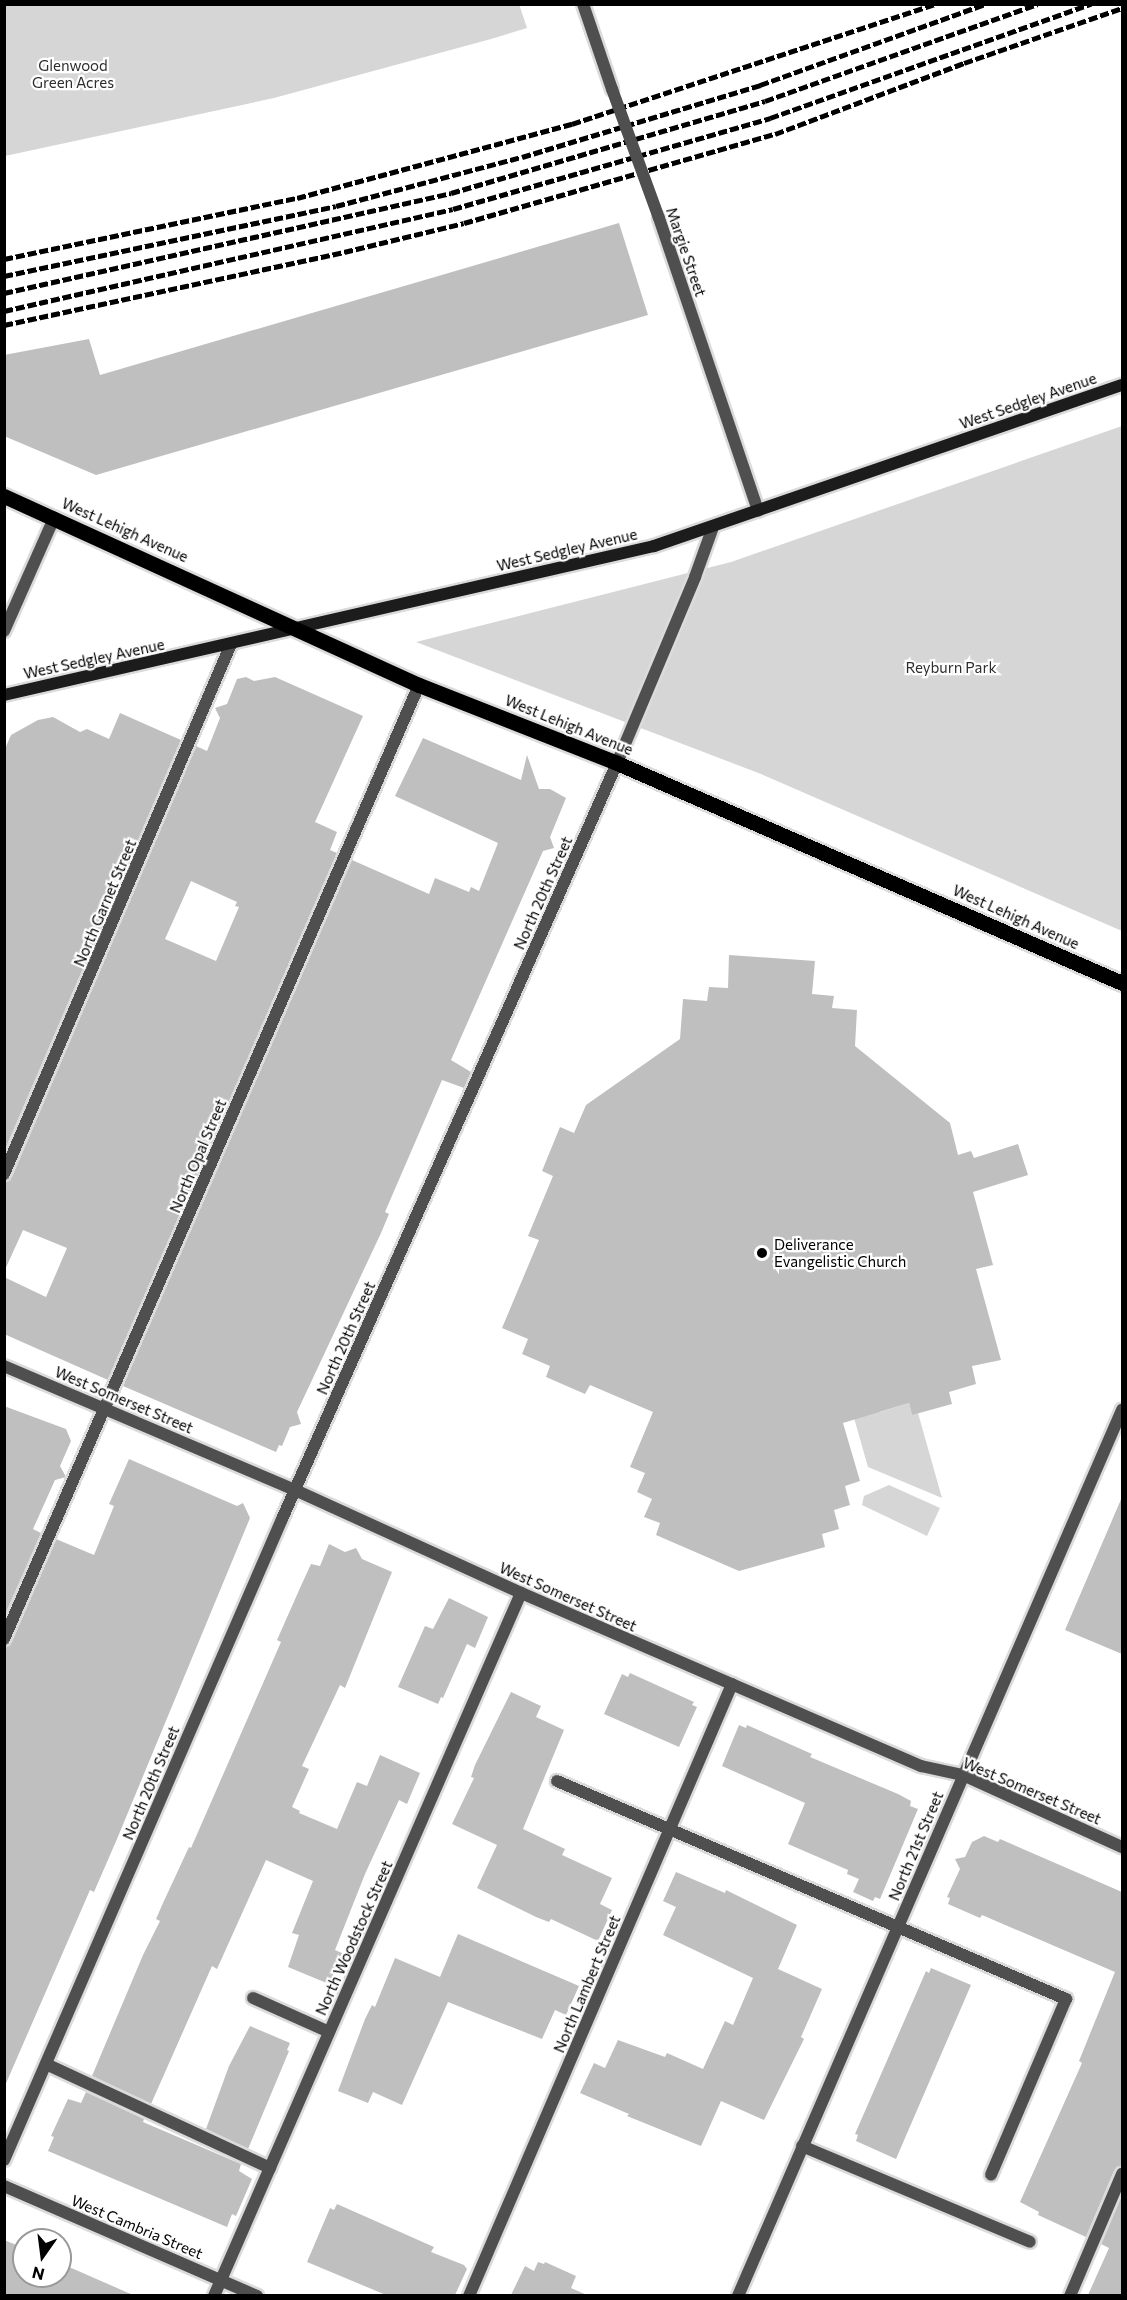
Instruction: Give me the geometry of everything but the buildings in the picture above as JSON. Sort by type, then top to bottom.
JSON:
[{"type":"main road","name":"West Lehigh Avenue","points":[[4,496],[419,685],[617,763],[1122,983]]},
{"type":"street","name":"Margie Street","points":[[583,4],[659,218],[758,511]]},
{"type":"street","name":"West Sedgley Avenue","points":[[4,695],[654,546],[1122,385]]},
{"type":"street","points":[[4,631],[54,518]]},
{"type":"street","name":"North 20th Street","points":[[4,2160],[295,1490],[617,763],[695,577],[713,527]]},
{"type":"street","name":"North Garnet Street","points":[[4,1174],[231,644]]},
{"type":"street","name":"North Opal Street","points":[[4,1640],[419,685]]},
{"type":"street","name":"West Somerset Street","points":[[4,1366],[295,1490],[521,1593],[921,1766],[963,1775],[1122,1847]]},
{"type":"street","name":"North 21st Street","points":[[738,2295],[1122,1410]]},
{"type":"street","name":"North Woodstock Street","points":[[214,2295],[521,1593]]},
{"type":"street","name":"North Lambert Street","points":[[469,2295],[732,1684]]},
{"type":"street","points":[[557,1781],[1066,2000],[991,2175]]},
{"type":"street","points":[[253,1998],[329,2031]]},
{"type":"street","points":[[46,2064],[270,2168]]},
{"type":"street","points":[[802,2146],[1030,2242]]},
{"type":"street","points":[[1070,2295],[1122,2174]]},
{"type":"street","name":"West Cambria Street","points":[[4,2186],[257,2295]]},
{"type":"green space","name":"Glenwood Green Acres","points":[[519,4],[527,28],[491,39],[274,98],[5,156],[5,5]]},
{"type":"green space","name":"Reyburn Park","points":[[1122,426],[1122,931],[761,774],[416,642],[731,562]]},
{"type":"green space","points":[[909,1403],[912,1415],[918,1413],[942,1498],[868,1467],[850,1404],[880,1412]]},
{"type":"green space","points":[[889,1485],[940,1508],[927,1536],[862,1505],[864,1496]]},
{"type":"railway","points":[[4,259],[297,198],[572,124],[935,4]]},
{"type":"railway","points":[[4,276],[336,206],[522,157],[760,85],[985,4]]},
{"type":"railway","points":[[4,293],[451,193],[765,101],[1037,4]]},
{"type":"railway","points":[[4,311],[453,209],[770,118],[1091,4]]},
{"type":"railway","points":[[4,325],[344,252],[464,223],[775,134],[964,63],[1122,8]]},
{"type":"place","name":"Deliverance Evangelistic Church","points":[[762,1253]]}]
